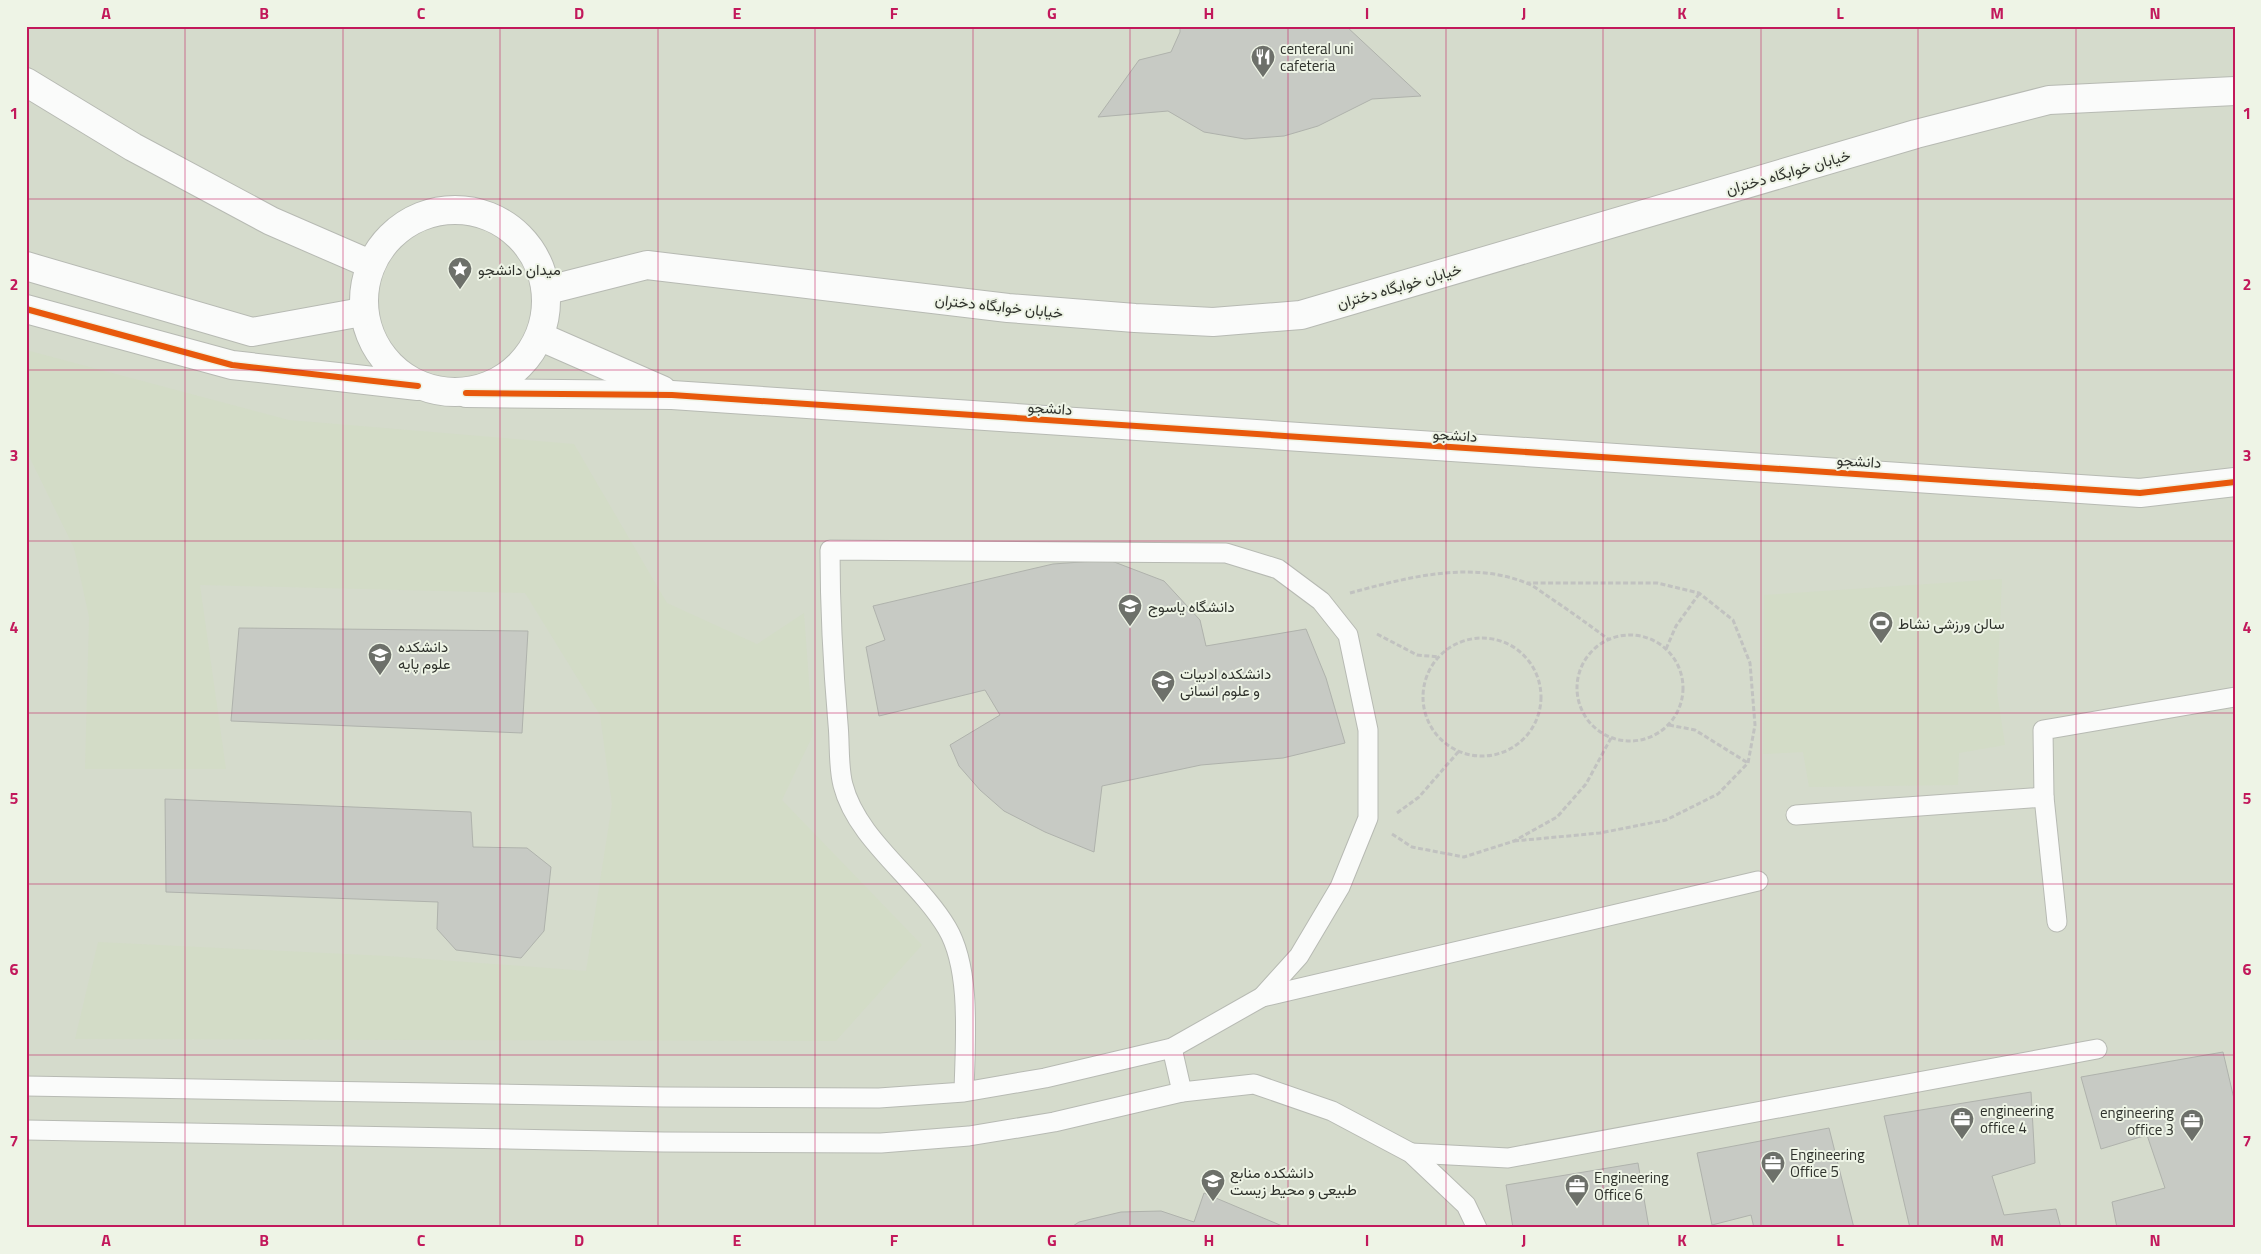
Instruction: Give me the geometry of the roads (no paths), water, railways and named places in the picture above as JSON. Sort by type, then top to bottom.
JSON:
[{"type":"street","points":[[26,82],[132,147],[262,217],[370,264]]},
{"type":"street","name":"خیابان خوابگاه دختران","points":[[548,290],[647,264],[998,307],[1096,315],[1213,322],[1301,315],[1916,134],[2049,100],[2235,91]]},
{"type":"street","points":[[418,386],[380,357],[362,312],[370,264],[399,226],[444,208],[482,213],[492,215],[530,244],[548,290],[541,337],[511,375],[466,393]]},
{"type":"street","points":[[26,266],[252,332],[362,312]]},
{"type":"street","name":"دانشجو","points":[[26,309],[232,365],[466,393],[672,395],[2140,493],[2235,482]]},
{"type":"street","points":[[541,337],[672,395]]},
{"type":"lane","points":[[964,1092],[966,1017],[962,972],[948,929],[915,885],[860,822],[843,784],[830,610],[830,550],[1226,553],[1278,569],[1321,601],[1348,635],[1368,730],[1368,818],[1335,896],[1299,956],[1262,996]]},
{"type":"lane","points":[[2056,922],[2044,797],[2043,730],[2235,697]]},
{"type":"lane","points":[[1796,815],[2044,797]]},
{"type":"lane","points":[[26,1086],[664,1097],[880,1098],[964,1092],[1046,1078],[1172,1048],[1262,996],[1758,881]]},
{"type":"lane","points":[[1172,1048],[1182,1092]]},
{"type":"lane","points":[[1411,1153],[1508,1158],[2097,1049]]},
{"type":"lane","points":[[26,1130],[664,1142],[881,1142],[969,1136],[1054,1122],[1182,1092],[1254,1084],[1332,1111],[1411,1153],[1466,1205],[1477,1228]]},
{"type":"place","name":"centeral uni cafeteria","points":[[1263,78]]},
{"type":"place","name":"میدان دانشجو","points":[[460,290]]},
{"type":"place","name":"دانشگاه یاسوج","points":[[1130,627]]},
{"type":"place","name":"سالن ورزشی نشاط","points":[[1881,644]]},
{"type":"place","name":"دانشکده علوم پایه","points":[[380,676]]},
{"type":"place","name":"دانشکده ادبیات و علوم انسانی","points":[[1163,703]]},
{"type":"place","name":"engineering office 4","points":[[1962,1140]]},
{"type":"place","name":"engineering office 3","points":[[2192,1142]]},
{"type":"place","name":"Engineering Office 5","points":[[1773,1184]]},
{"type":"place","name":"دانشکده منابع طبیعی و محیط زیست","points":[[1213,1202]]},
{"type":"place","name":"Engineering Office 6","points":[[1577,1207]]}]
